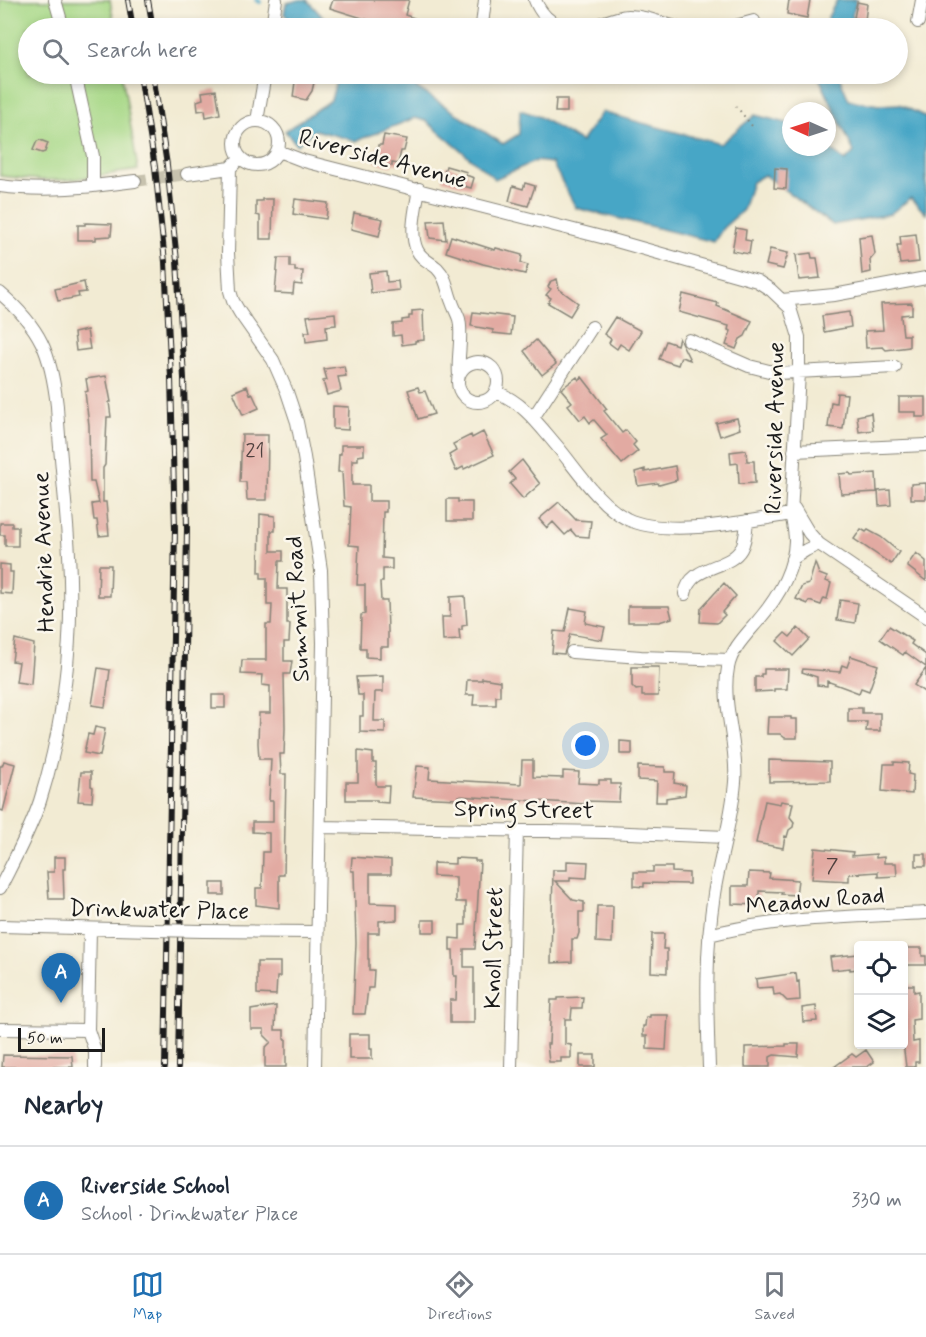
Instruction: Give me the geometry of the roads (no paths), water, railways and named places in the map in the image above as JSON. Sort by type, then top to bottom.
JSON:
[{"type":"street","points":[[55,0],[60,18]]},
{"type":"street","points":[[273,18],[276,0]]},
{"type":"street","points":[[483,18],[485,0]]},
{"type":"street","points":[[535,0],[540,12],[547,18]]},
{"type":"street","points":[[921,17],[922,0]]},
{"type":"street","points":[[613,18],[631,16],[645,18]]},
{"type":"street","points":[[77,84],[92,148],[93,186]]},
{"type":"street","points":[[257,121],[263,84]]},
{"type":"street","points":[[257,121],[271,126],[279,144],[278,152],[270,161],[258,165],[252,164],[241,157],[236,147],[239,132],[247,124],[257,121]]},
{"type":"street","name":"Riverside Avenue","points":[[278,152],[304,161],[600,236],[741,276],[757,281],[790,308],[800,345],[792,509],[795,540],[792,559],[781,588],[766,612],[735,649],[727,670],[735,763],[726,837],[709,935],[707,999],[709,1067]]},
{"type":"street","points":[[187,174],[230,168],[241,157]]},
{"type":"street","name":"Summit Road","points":[[230,168],[228,253],[233,302],[273,360],[288,392],[304,457],[318,548],[323,616],[315,1067]]},
{"type":"street","points":[[0,186],[46,189],[135,181]]},
{"type":"street","points":[[419,189],[415,208],[414,241],[417,251],[424,260],[438,269],[445,280],[460,322],[459,375],[459,388],[462,394],[472,402],[485,402],[496,392],[499,384],[498,376],[486,363],[472,363],[462,369],[459,375]]},
{"type":"street","points":[[782,300],[834,295],[926,278]]},
{"type":"street","name":"Hendrie Avenue","points":[[0,293],[32,324],[51,366],[57,406],[70,581],[63,697],[47,776],[34,817],[0,888]]},
{"type":"street","points":[[533,418],[592,327]]},
{"type":"street","points":[[689,340],[749,366],[777,373],[895,367]]},
{"type":"street","points":[[496,392],[519,403],[600,498],[627,519],[641,524],[681,527],[719,525],[747,521],[792,509],[819,544],[926,617]]},
{"type":"street","points":[[794,452],[926,445]]},
{"type":"street","points":[[685,594],[687,584],[695,576],[737,554],[745,539],[747,521]]},
{"type":"street","points":[[792,559],[819,544]]},
{"type":"street","points":[[572,652],[730,660]]},
{"type":"street","name":"Spring Street","points":[[320,826],[726,837]]},
{"type":"street","name":"Knoll Street","points":[[511,1067],[516,830]]},
{"type":"street","name":"Meadow Road","points":[[709,935],[734,928],[772,923],[926,913]]},
{"type":"street","name":"Drinkwater Place","points":[[0,927],[317,932]]},
{"type":"street","points":[[90,929],[88,1030],[95,1051],[95,1067]]},
{"type":"street","points":[[0,1029],[88,1030]]},
{"type":"water","points":[[307,0],[324,18],[288,18],[284,14],[286,3]]},
{"type":"water","points":[[837,0],[857,0],[853,18],[828,17]]},
{"type":"water","points":[[335,84],[411,84],[503,144],[519,134],[520,110],[538,116],[581,142],[602,112],[720,144],[755,115],[782,122],[782,156],[836,156],[836,154],[845,161],[854,152],[836,114],[836,102],[830,102],[822,84],[842,84],[849,100],[879,105],[899,104],[926,117],[926,214],[911,198],[890,214],[833,225],[764,175],[752,182],[743,210],[723,228],[714,242],[576,208],[552,163],[536,161],[495,179],[426,121],[415,118],[356,141],[315,130],[297,145],[285,131],[331,100]]},
{"type":"waterway","points":[[256,0],[260,2]]},
{"type":"tunnel","points":[[135,181],[187,174]]},
{"type":"railway","points":[[128,0],[131,18]]},
{"type":"railway","points":[[148,0],[151,18]]},
{"type":"railway","points":[[142,84],[155,167],[165,262],[175,529],[165,1067]]},
{"type":"railway","points":[[155,84],[167,165],[177,261],[184,378],[187,529],[178,1067]]},
{"type":"place","name":"Riverside School","points":[[61,1003]]}]
